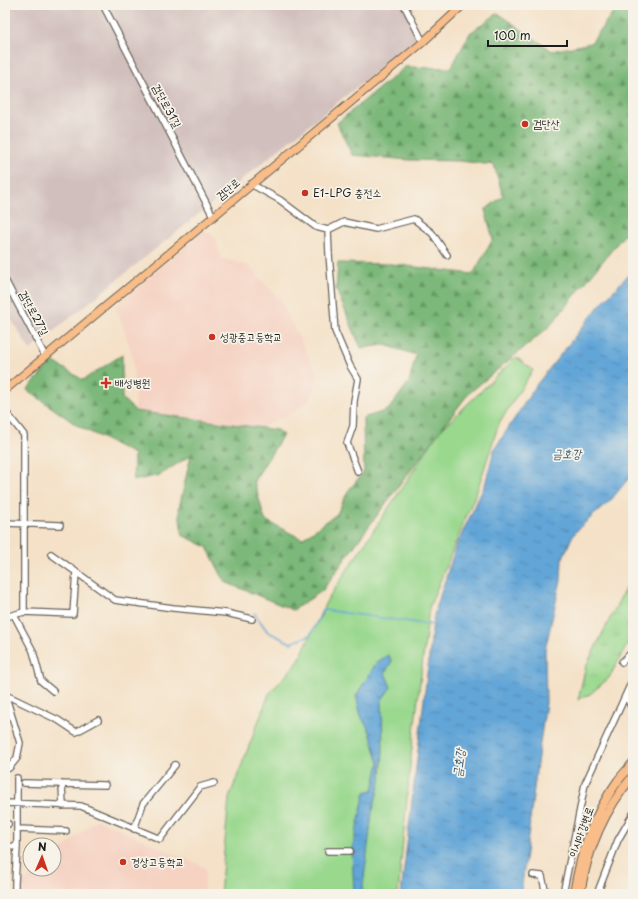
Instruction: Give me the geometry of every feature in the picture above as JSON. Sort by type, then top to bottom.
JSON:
[{"type":"highway","name":"이시아강변로","points":[[574,894],[576,878],[587,842],[599,811],[617,782],[633,763]]},
{"type":"highway","name":"이시아강변로","points":[[580,894],[588,857],[604,819],[624,787],[633,776]]},
{"type":"main road","name":"검단로","points":[[5,390],[423,42],[463,5]]},
{"type":"street","name":"검단로31길","points":[[103,5],[213,216]]},
{"type":"street","points":[[404,5],[423,42]]},
{"type":"street","points":[[251,184],[280,200],[316,227],[328,230],[344,222],[376,229],[414,219],[432,233],[447,255]]},
{"type":"street","points":[[328,230],[335,331],[350,366],[358,379],[354,401],[353,426],[347,443],[358,472]]},
{"type":"street","name":"검단로27길","points":[[5,280],[45,356]]},
{"type":"street","points":[[5,411],[24,436],[24,612]]},
{"type":"street","points":[[5,523],[60,525]]},
{"type":"street","points":[[51,554],[115,600],[226,613],[252,618]]},
{"type":"street","points":[[5,617],[24,612],[73,614],[76,572]]},
{"type":"street","points":[[14,615],[33,651],[41,680],[53,691]]},
{"type":"street","points":[[622,662],[633,651]]},
{"type":"street","points":[[563,894],[585,784],[633,679]]},
{"type":"street","points":[[626,695],[633,711]]},
{"type":"street","points":[[5,696],[58,720],[76,732],[98,720]]},
{"type":"street","points":[[5,696],[20,743],[17,758],[9,768],[5,769]]},
{"type":"street","points":[[134,830],[143,804],[175,765]]},
{"type":"street","points":[[15,894],[17,778]]},
{"type":"street","points":[[24,783],[105,785]]},
{"type":"street","points":[[5,803],[81,806],[134,830],[160,839],[200,787],[214,783]]},
{"type":"street","points":[[62,784],[63,806]]},
{"type":"street","points":[[597,894],[618,840],[633,814]]},
{"type":"street","points":[[17,829],[66,832]]},
{"type":"street","points":[[5,846],[17,847]]},
{"type":"street","points":[[328,852],[350,851]]},
{"type":"street","points":[[533,874],[542,876],[546,894]]},
{"type":"shaded area","points":[[5,5],[404,5],[420,36],[30,350],[5,309]]},
{"type":"shaded area","name":"성광중고등학교","points":[[204,230],[215,237],[221,258],[247,265],[280,300],[318,375],[311,399],[293,413],[249,432],[135,411],[133,357],[115,307]]},
{"type":"shaded area","name":"경상고등학교","points":[[97,819],[206,868],[203,894],[24,894],[21,885],[30,877],[62,877],[62,849]]},
{"type":"green space","points":[[618,5],[633,5],[633,224],[549,327],[468,394],[322,591],[293,610],[225,582],[207,547],[182,535],[179,508],[191,455],[160,475],[133,481],[134,454],[78,426],[27,390],[52,361],[83,380],[122,355],[122,398],[135,411],[277,430],[283,435],[254,481],[265,520],[302,539],[337,514],[348,491],[364,472],[363,418],[388,410],[409,382],[416,355],[385,345],[361,348],[336,289],[338,263],[391,264],[473,274],[493,239],[485,210],[503,196],[494,165],[459,161],[410,160],[352,155],[337,123],[405,67],[451,68],[470,33],[498,13],[552,51],[591,43]]},
{"type":"green space","points":[[516,357],[533,370],[499,423],[478,488],[429,608],[411,756],[398,894],[220,894],[229,798],[269,694],[298,662],[326,602],[439,432]]},
{"type":"green space","points":[[633,573],[633,634],[609,678],[590,694],[578,700],[586,666]]},
{"type":"water","name":"금호강","points":[[633,270],[633,473],[611,500],[579,528],[572,537],[562,560],[561,580],[545,650],[546,703],[521,894],[401,894],[434,615],[456,546],[485,485],[494,450],[537,384],[600,305]]},
{"type":"water","points":[[388,655],[392,661],[385,673],[391,687],[382,700],[383,751],[381,778],[372,814],[362,894],[354,894],[352,850],[365,792],[373,790],[379,763],[370,732],[361,716],[356,696],[377,662]]},
{"type":"waterway","points":[[254,613],[268,632],[291,643],[310,635],[324,610],[433,625]]},
{"type":"place","name":"검단산","points":[[525,124]]},
{"type":"place","name":"E1-LPG 충전소","points":[[305,193]]},
{"type":"place","name":"성광중고등학교","points":[[212,337]]},
{"type":"place","name":"배성병원","points":[[106,383]]},
{"type":"place","name":"경상고등학교","points":[[123,862]]}]
